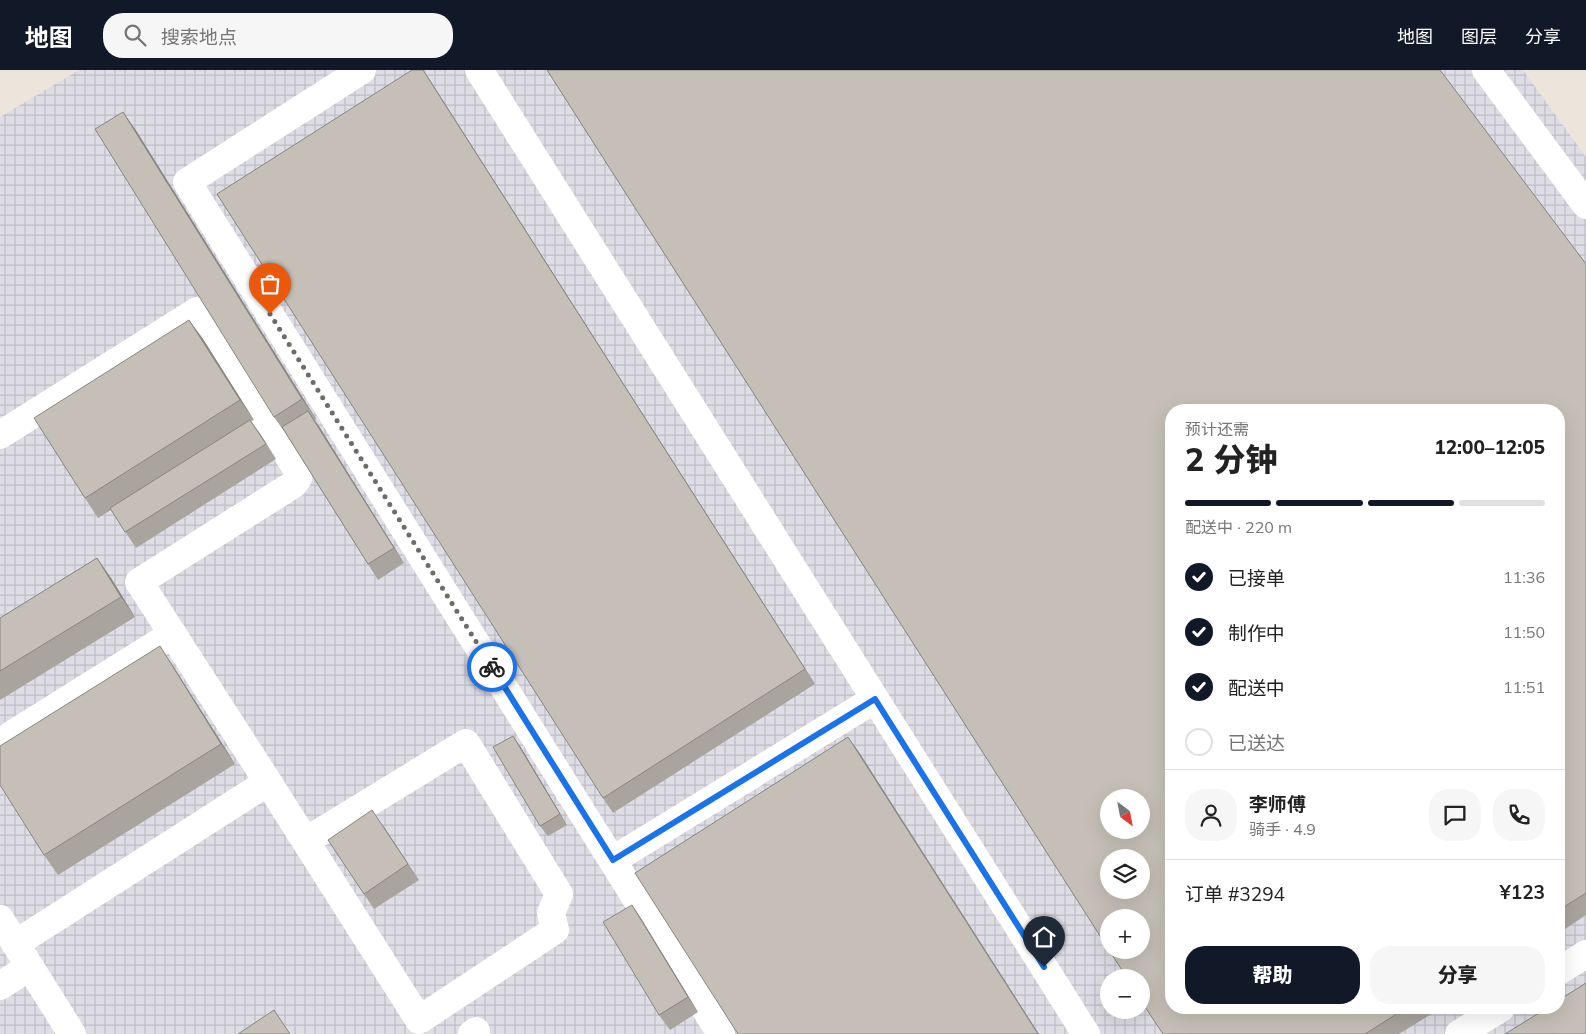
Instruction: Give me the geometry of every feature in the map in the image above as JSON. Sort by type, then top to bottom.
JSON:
[{"type":"lane","points":[[362,70],[187,182],[721,1034]]},
{"type":"lane","points":[[479,70],[1086,1034]]},
{"type":"lane","points":[[1486,70],[1586,205]]},
{"type":"lane","points":[[0,435],[197,311],[298,471],[298,478],[294,484],[139,582],[419,1020],[555,930],[551,913],[559,894],[466,743],[306,841]]},
{"type":"lane","points":[[0,742],[173,634]]},
{"type":"lane","points":[[613,860],[875,699]]},
{"type":"lane","points":[[15,944],[268,782]]},
{"type":"lane","points":[[0,919],[72,1034]]},
{"type":"lane","points":[[1565,967],[1586,954]]},
{"type":"lane","points":[[0,986],[30,968]]},
{"type":"lane","points":[[1459,1034],[1491,1014]]},
{"type":"shaded area","points":[[79,70],[1523,70],[1586,157],[1586,1034],[0,1034],[0,117]]},
{"type":"building","points":[[412,70],[423,70],[805,669],[603,798],[217,194]]},
{"type":"building","points":[[547,70],[1440,70],[1586,264],[1586,893],[1565,906],[1565,404],[1165,404],[1165,1014],[1397,1014],[1365,1034],[1163,1034],[1150,1014],[1150,969],[1121,969],[1115,959],[1150,959],[1150,909],[1100,909],[1100,936]]},
{"type":"building","points":[[123,112],[302,399],[274,417],[95,129]]},
{"type":"building","points":[[189,320],[240,400],[85,498],[34,418]]},
{"type":"building","points":[[308,411],[394,548],[368,564],[282,427]]},
{"type":"building","points":[[250,420],[266,444],[125,532],[110,508]]},
{"type":"building","points":[[97,558],[121,597],[0,671],[0,618]]},
{"type":"building","points":[[160,646],[221,744],[44,855],[0,785],[0,746]]},
{"type":"building","points":[[513,736],[560,814],[540,826],[493,747]]},
{"type":"building","points":[[848,737],[1038,1034],[738,1034],[635,873]]},
{"type":"building","points":[[372,810],[408,864],[364,894],[328,840]]},
{"type":"building","points":[[632,905],[688,997],[659,1015],[603,922]]},
{"type":"building","points":[[1586,983],[1586,1034],[1505,1034],[1537,1014],[1565,1014],[1565,996]]},
{"type":"building","points":[[274,1010],[290,1034],[238,1034]]},
{"type":"way so far","points":[[270,314],[492,667]]},
{"type":"route","points":[[492,667],[613,860],[875,699],[1044,967]]}]
